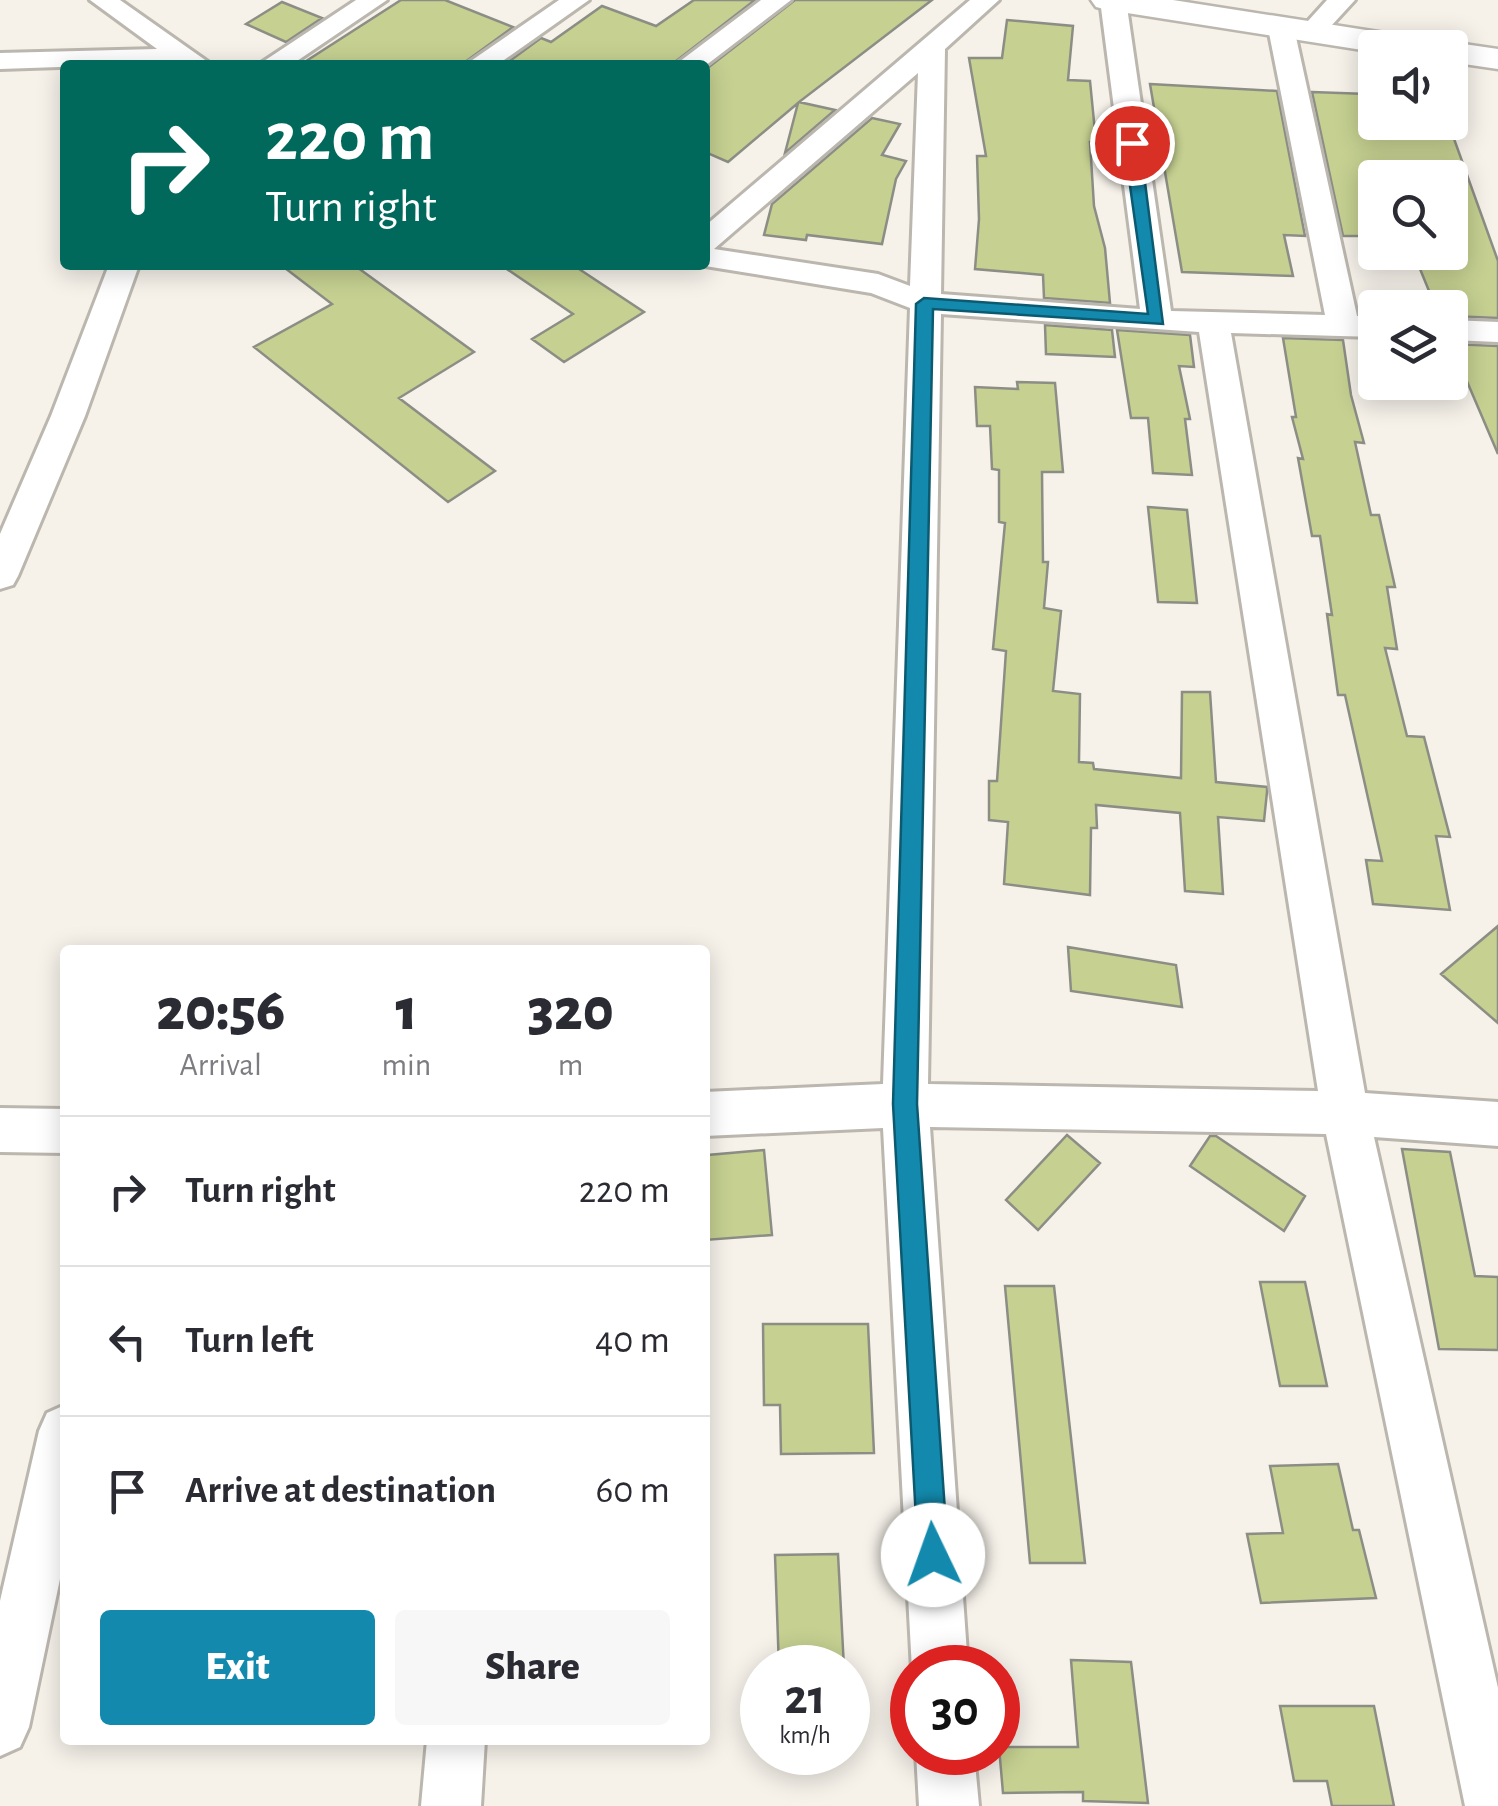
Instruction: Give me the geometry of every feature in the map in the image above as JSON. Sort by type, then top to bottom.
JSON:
[{"type":"street","points":[[103,0],[190,60]]},
{"type":"street","points":[[128,14],[153,0]]},
{"type":"street","points":[[280,60],[374,0]]},
{"type":"street","points":[[486,60],[576,0]]},
{"type":"street","points":[[696,60],[778,0]]},
{"type":"street","points":[[710,238],[986,0]]},
{"type":"street","points":[[1157,320],[1111,0],[1358,39]]},
{"type":"street","points":[[1296,30],[1342,0]]},
{"type":"street","points":[[1296,30],[1358,321]]},
{"type":"street","points":[[932,46],[905,1104],[939,1645]]},
{"type":"street","points":[[1468,55],[1498,60]]},
{"type":"street","points":[[0,60],[60,60]]},
{"type":"street","points":[[710,259],[878,284],[924,304],[1214,323],[1358,326]]},
{"type":"street","points":[[0,576],[68,416],[122,270]]},
{"type":"street","points":[[1214,323],[1345,1114],[1495,1806]]},
{"type":"street","points":[[1468,331],[1498,332]]},
{"type":"street","points":[[710,1114],[905,1104],[1345,1114],[1498,1124]]},
{"type":"street","points":[[0,1130],[60,1131]]},
{"type":"street","points":[[0,1727],[60,1454]]},
{"type":"street","points":[[451,1806],[456,1745]]},
{"type":"street","points":[[947,1775],[949,1806]]},
{"type":"building","points":[[401,0],[445,0],[513,27],[468,60],[308,60]]},
{"type":"building","points":[[694,0],[755,0],[677,60],[511,60],[541,38],[551,42],[602,6],[656,26]]},
{"type":"building","points":[[795,0],[932,0],[799,102],[835,110],[785,153],[798,103],[728,162],[710,154],[710,66]]},
{"type":"building","points":[[282,2],[322,18],[286,42],[246,24]]},
{"type":"building","points":[[1007,20],[1073,26],[1068,80],[1090,81],[1096,142],[1090,142],[1094,206],[1105,248],[1110,303],[1044,298],[1043,275],[975,269],[979,219],[977,156],[986,156],[969,58],[1002,58]]},
{"type":"building","points":[[1150,84],[1277,91],[1305,236],[1284,235],[1293,276],[1182,272]]},
{"type":"building","points":[[1312,92],[1358,94],[1358,140],[1454,140],[1462,160],[1358,160],[1358,236],[1343,236]]},
{"type":"building","points":[[872,118],[900,124],[882,155],[906,161],[896,179],[882,244],[807,235],[806,240],[764,235],[772,204]]},
{"type":"building","points":[[1468,178],[1498,261],[1498,318],[1468,317],[1468,290],[1429,290],[1420,270],[1468,270]]},
{"type":"building","points":[[288,270],[361,270],[474,352],[399,398],[495,471],[448,502],[254,347],[332,304]]},
{"type":"building","points":[[508,270],[581,270],[644,312],[564,362],[532,339],[573,314]]},
{"type":"building","points":[[1045,325],[1112,330],[1115,357],[1046,354]]},
{"type":"building","points":[[1117,330],[1190,335],[1194,367],[1179,366],[1190,419],[1185,419],[1192,475],[1153,473],[1148,418],[1131,418]]},
{"type":"building","points":[[1283,338],[1343,340],[1351,395],[1364,443],[1355,442],[1371,515],[1379,515],[1395,587],[1387,587],[1397,649],[1385,648],[1407,736],[1424,737],[1450,837],[1436,836],[1450,910],[1373,904],[1366,860],[1382,861],[1345,695],[1338,695],[1327,614],[1332,615],[1320,536],[1312,536]]},
{"type":"building","points":[[1468,345],[1498,346],[1498,454],[1468,384]]},
{"type":"building","points":[[1017,382],[1055,383],[1063,472],[1042,472],[1043,562],[1048,562],[1044,608],[1061,611],[1053,691],[1080,694],[1079,762],[1093,763],[1094,769],[1181,778],[1182,692],[1210,692],[1216,782],[1267,787],[1264,821],[1218,817],[1223,894],[1185,891],[1180,813],[1096,805],[1097,828],[1091,828],[1090,895],[1004,884],[1008,822],[989,820],[989,781],[997,781],[1006,651],[993,649],[1005,523],[999,522],[999,470],[992,469],[990,426],[977,426],[975,387],[1018,389]]},
{"type":"building","points":[[1148,507],[1187,510],[1197,603],[1158,602]]},
{"type":"building","points":[[1498,926],[1498,1023],[1441,974]]},
{"type":"building","points":[[1068,947],[1176,965],[1182,1007],[1071,991]]},
{"type":"building","points":[[1067,1135],[1100,1163],[1038,1230],[1006,1200]]},
{"type":"building","points":[[1210,1136],[1216,1136],[1305,1196],[1284,1231],[1190,1166]]},
{"type":"building","points":[[1402,1149],[1450,1152],[1475,1276],[1498,1277],[1498,1350],[1439,1349]]},
{"type":"building","points":[[764,1150],[772,1235],[710,1240],[710,1155]]},
{"type":"building","points":[[1260,1282],[1305,1282],[1327,1386],[1280,1386]]},
{"type":"building","points":[[1005,1286],[1054,1286],[1085,1563],[1030,1563]]},
{"type":"building","points":[[763,1324],[868,1324],[874,1453],[781,1454],[780,1405],[764,1405]]},
{"type":"building","points":[[1338,1464],[1353,1530],[1359,1530],[1376,1598],[1261,1603],[1247,1534],[1283,1533],[1270,1466]]},
{"type":"building","points":[[838,1554],[843,1645],[778,1645],[775,1555]]},
{"type":"building","points":[[1071,1660],[1131,1662],[1148,1803],[1083,1801],[1083,1792],[1003,1793],[1001,1775],[1020,1775],[1020,1747],[1078,1747]]},
{"type":"building","points":[[1280,1706],[1374,1706],[1394,1806],[1332,1806],[1327,1781],[1294,1781]]},
{"type":"route","points":[[933,1555],[905,1104],[924,304],[1157,320],[1132,143]]}]
